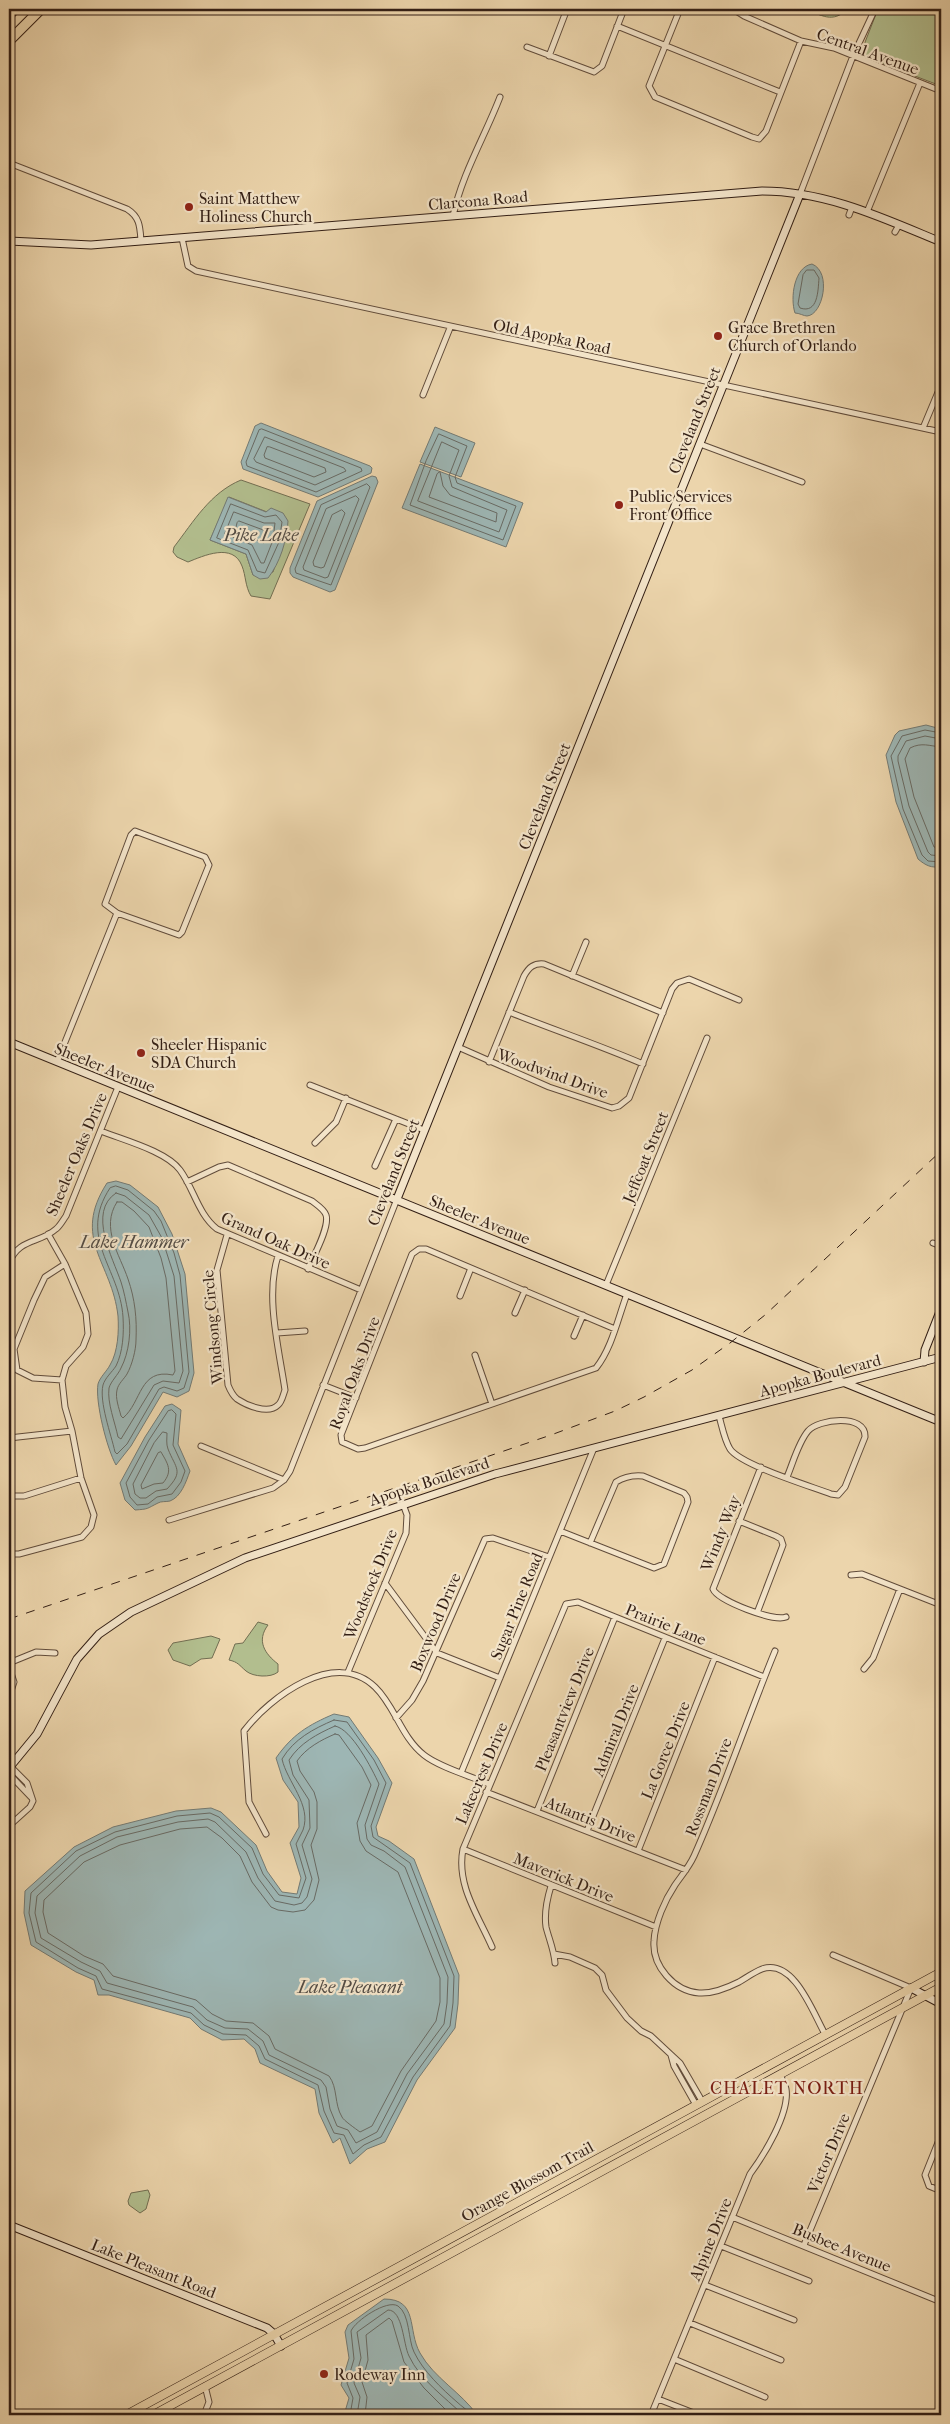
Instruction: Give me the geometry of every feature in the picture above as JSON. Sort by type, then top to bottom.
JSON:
[{"type":"highway","points":[[9,15],[15,9]]},
{"type":"highway","points":[[9,42],[40,9]]},
{"type":"main road","name":"Orange Blossom Trail","points":[[126,2415],[941,1972]]},
{"type":"main road","name":"Orange Blossom Trail","points":[[153,2415],[941,1987]]},
{"type":"main road","points":[[814,2056],[824,2043],[825,2034]]},
{"type":"main road","points":[[595,2160],[601,2171]]},
{"type":"main road","points":[[154,2399],[162,2410]]},
{"type":"street","points":[[549,56],[568,9]]},
{"type":"street","points":[[527,47],[594,72],[602,66],[624,9]]},
{"type":"street","points":[[680,9],[649,86],[654,97],[759,139],[766,130],[801,41]]},
{"type":"street","name":"Central Avenue","points":[[733,9],[744,16],[801,41],[853,56],[941,91]]},
{"type":"street","name":"Cleveland Street","points":[[284,1480],[290,1471],[396,1199],[800,194],[853,56],[875,9]]},
{"type":"street","points":[[617,26],[780,92]]},
{"type":"street","points":[[867,212],[920,83]]},
{"type":"street","points":[[453,216],[464,179],[500,97]]},
{"type":"street","points":[[9,163],[126,209],[135,215],[138,220],[141,241]]},
{"type":"street","name":"Clarcona Road","points":[[9,241],[91,245],[762,191],[800,194],[852,206],[941,242]]},
{"type":"street","points":[[849,215],[852,206]]},
{"type":"street","points":[[896,232],[899,225]]},
{"type":"street","name":"Old Apopka Road","points":[[182,238],[188,266],[196,272],[941,432]]},
{"type":"street","points":[[423,395],[450,328]]},
{"type":"street","points":[[923,428],[941,385]]},
{"type":"street","points":[[700,444],[802,482]]},
{"type":"street","points":[[135,831],[140,831],[205,857],[208,861],[209,865],[182,932],[179,935],[118,912],[108,908],[105,904],[105,899],[131,835],[135,831]]},
{"type":"street","points":[[57,1062],[118,912]]},
{"type":"street","points":[[572,976],[586,942]]},
{"type":"street","points":[[489,1062],[524,976],[531,966],[544,964],[663,1013]]},
{"type":"street","name":"Woodwind Drive","points":[[458,1047],[550,1087],[612,1108],[619,1106],[629,1098],[672,990],[683,980],[696,981],[739,1000]]},
{"type":"street","points":[[509,1012],[555,1031],[586,1040],[643,1064]]},
{"type":"street","name":"Jeffcoat Street","points":[[606,1285],[707,1038]]},
{"type":"street","name":"Sheeler Avenue","points":[[9,1042],[941,1422]]},
{"type":"street","points":[[310,1085],[424,1130]]},
{"type":"street","name":"Sheeler Oaks Drive","points":[[9,1263],[12,1255],[23,1244],[58,1228],[66,1216],[118,1087]]},
{"type":"street","points":[[315,1143],[336,1122],[346,1098]]},
{"type":"street","points":[[375,1166],[396,1119]]},
{"type":"street","name":"Grand Oak Drive","points":[[101,1131],[168,1160],[180,1170],[209,1223],[227,1235],[361,1290]]},
{"type":"street","points":[[187,1182],[219,1167],[228,1165],[312,1201],[326,1215],[326,1225],[308,1269]]},
{"type":"street","points":[[9,1554],[19,1554],[82,1537],[91,1527],[94,1515],[81,1478],[72,1431],[65,1407],[62,1380],[66,1366],[83,1346],[88,1334],[86,1313],[65,1264],[48,1234]]},
{"type":"street","name":"Windsong Circle","points":[[227,1235],[217,1270],[228,1385],[232,1394],[237,1399],[264,1410],[279,1405],[285,1390],[272,1281],[278,1256]]},
{"type":"street","points":[[933,1243],[941,1246]]},
{"type":"street","name":"Royal Oaks Drive","points":[[615,1329],[426,1249],[419,1249],[412,1254],[341,1435],[342,1442],[358,1449],[596,1368],[602,1360],[615,1329],[627,1294]]},
{"type":"street","points":[[62,1380],[33,1378],[17,1370],[14,1349],[45,1277],[65,1264]]},
{"type":"street","points":[[460,1296],[471,1268]]},
{"type":"street","points":[[515,1313],[525,1290]]},
{"type":"street","points":[[924,1362],[925,1350],[941,1308]]},
{"type":"street","points":[[574,1336],[583,1315]]},
{"type":"street","points":[[277,1333],[305,1331]]},
{"type":"street","points":[[475,1355],[492,1404]]},
{"type":"street","name":"Apopka Boulevard","points":[[9,1766],[37,1734],[76,1659],[112,1623],[131,1612],[245,1558],[495,1474],[941,1357]]},
{"type":"street","points":[[323,1385],[356,1398]]},
{"type":"street","points":[[719,1416],[729,1448],[742,1459],[761,1467],[831,1494],[842,1492],[865,1437],[864,1429],[861,1426],[841,1419],[814,1426],[805,1434],[787,1477]]},
{"type":"street","points":[[9,1438],[72,1431]]},
{"type":"street","points":[[201,1446],[284,1480]]},
{"type":"street","name":"Sugar Pine Road","points":[[461,1773],[594,1448]]},
{"type":"street","name":"Windy Way","points":[[761,1467],[713,1589],[720,1597],[757,1613],[780,1620],[786,1617]]},
{"type":"street","points":[[560,1531],[590,1543],[654,1568],[659,1568],[664,1564],[688,1502],[688,1497],[684,1493],[643,1476],[622,1479],[616,1482],[590,1543]]},
{"type":"street","points":[[9,1496],[24,1496],[81,1478]]},
{"type":"street","points":[[169,1520],[273,1488],[284,1480]]},
{"type":"street","name":"Woodstock Drive","points":[[348,1672],[406,1533],[408,1522],[404,1504]]},
{"type":"street","points":[[739,1521],[776,1536],[781,1539],[783,1545],[757,1613]]},
{"type":"street","name":"Boxwood Drive","points":[[396,1718],[412,1700],[437,1653],[485,1539],[493,1538],[549,1557]]},
{"type":"street","points":[[851,1575],[862,1574],[941,1605]]},
{"type":"street","points":[[385,1583],[437,1653],[500,1678]]},
{"type":"street","points":[[864,1669],[873,1658],[900,1589]]},
{"type":"street","name":"Prairie Lane","points":[[561,1610],[566,1604],[578,1602],[764,1677]]},
{"type":"street","name":"Lakecrest Drive","points":[[492,1947],[464,1887],[460,1864],[462,1849],[561,1610]]},
{"type":"street","name":"Pleasantview Drive","points":[[537,1811],[614,1617]]},
{"type":"street","name":"Admiral Drive","points":[[588,1830],[665,1638]]},
{"type":"street","name":"Rossman Drive","points":[[775,1651],[694,1857],[668,1897],[656,1927],[653,1942],[658,1964],[668,1978],[679,1987],[699,1993],[715,1991],[763,1969],[779,1969],[794,1978],[825,2034]]},
{"type":"street","points":[[9,1663],[36,1652],[55,1653]]},
{"type":"street","name":"La Gorce Drive","points":[[638,1851],[715,1658]]},
{"type":"street","points":[[9,1667],[14,1682],[9,1697]]},
{"type":"street","points":[[266,1834],[249,1802],[244,1731],[272,1704],[306,1681],[333,1671],[348,1672],[367,1680],[376,1688],[411,1742],[425,1756],[489,1784]]},
{"type":"street","points":[[9,1766],[27,1783],[33,1800],[30,1807],[9,1826]]},
{"type":"street","points":[[9,1774],[33,1800]]},
{"type":"street","name":"Atlantis Drive","points":[[486,1792],[588,1830],[686,1870]]},
{"type":"street","name":"Maverick Drive","points":[[462,1849],[656,1927]]},
{"type":"street","points":[[551,1886],[547,1901],[546,1927],[555,1963]]},
{"type":"street","points":[[554,1954],[570,1957],[595,1968],[602,1976],[606,1990],[627,2018],[680,2062],[699,2103]]},
{"type":"street","points":[[832,1955],[911,1988],[941,2004]]},
{"type":"street","name":"Victor Drive","points":[[804,2245],[911,1988]]},
{"type":"street","name":"Alpine Drive","points":[[651,2415],[750,2174],[771,2144],[785,2103],[786,2087],[780,2075]]},
{"type":"street","points":[[941,2135],[925,2175],[929,2186],[941,2191]]},
{"type":"street","name":"Busbee Avenue","points":[[732,2217],[941,2302]]},
{"type":"street","name":"Lake Pleasant Road","points":[[9,2224],[268,2328],[274,2334]]},
{"type":"street","points":[[720,2246],[809,2281]]},
{"type":"street","points":[[705,2285],[794,2320]]},
{"type":"street","points":[[690,2323],[781,2360]]},
{"type":"street","points":[[274,2334],[281,2346]]},
{"type":"street","points":[[674,2360],[765,2397]]},
{"type":"street","points":[[204,2415],[209,2402],[205,2386]]},
{"type":"street","points":[[658,2398],[699,2415]]},
{"type":"green space","points":[[804,9],[848,9],[837,16],[827,17]]},
{"type":"green space","points":[[878,9],[941,9],[941,86],[860,55]]},
{"type":"green space","points":[[241,480],[310,504],[270,599],[251,596],[242,566],[232,554],[209,554],[188,562],[177,557],[173,552],[174,547],[203,509],[220,492]],"holes":[[[229,497],[267,512],[287,530],[273,572],[253,575],[246,554],[210,540]]]},
{"type":"green space","points":[[258,1622],[268,1625],[264,1631],[262,1642],[269,1656],[278,1664],[278,1672],[275,1674],[253,1675],[229,1660],[235,1644],[243,1643]]},
{"type":"green space","points":[[211,1636],[220,1639],[212,1658],[201,1659],[190,1666],[173,1660],[168,1650],[173,1643]]},
{"type":"green space","points":[[148,2190],[150,2195],[146,2209],[140,2213],[129,2205],[128,2201],[131,2193]]},
{"type":"water","points":[[812,264],[818,268],[822,275],[823,293],[817,309],[813,314],[806,316],[795,313],[793,292],[797,277],[801,271],[806,266]]},
{"type":"water","points":[[261,423],[370,466],[372,468],[371,473],[318,497],[243,469],[241,462],[255,426]]},
{"type":"water","points":[[435,427],[475,443],[461,477],[420,462]]},
{"type":"water","points":[[420,464],[523,503],[506,547],[402,508]]},
{"type":"water","points":[[372,476],[376,477],[378,482],[335,590],[330,592],[293,577],[290,573],[290,568],[317,501]]},
{"type":"water","name":"Pike Lake","points":[[228,497],[266,512],[271,508],[283,513],[288,521],[282,551],[268,578],[260,579],[253,575],[246,554],[210,540]]},
{"type":"water","points":[[926,725],[941,729],[941,866],[938,867],[929,866],[918,859],[896,802],[886,755],[895,735],[899,731]]},
{"type":"water","name":"Lake Hammer","points":[[116,1181],[130,1185],[158,1207],[172,1234],[185,1274],[194,1373],[189,1391],[177,1397],[163,1392],[131,1446],[116,1465],[102,1425],[98,1402],[98,1384],[115,1354],[118,1316],[109,1280],[93,1235],[93,1220],[97,1203],[107,1183]]},
{"type":"water","points":[[172,1404],[181,1410],[178,1444],[190,1471],[183,1489],[174,1499],[135,1510],[125,1500],[120,1483],[145,1437],[165,1406]]},
{"type":"water","name":"Lake Pleasant","points":[[334,1714],[349,1717],[378,1758],[392,1783],[376,1827],[378,1836],[389,1841],[414,1859],[459,1975],[455,2028],[417,2080],[385,2142],[367,2149],[350,2164],[340,2138],[333,2143],[319,2113],[315,2089],[260,2063],[255,2049],[244,2039],[222,2040],[201,2029],[190,2018],[109,1995],[98,1995],[94,1980],[76,1972],[31,1945],[24,1913],[25,1891],[74,1847],[113,1827],[176,1811],[211,1808],[221,1812],[256,1845],[267,1871],[282,1892],[297,1894],[301,1878],[290,1843],[299,1827],[298,1802],[283,1780],[276,1758],[288,1743],[301,1732],[316,1722]]},
{"type":"water","points":[[384,2299],[395,2300],[403,2304],[410,2317],[416,2344],[426,2362],[477,2415],[344,2415],[349,2398],[341,2385],[349,2358],[345,2332],[348,2325]]},
{"type":"railway","points":[[9,1619],[551,1435],[615,1411],[644,1397],[692,1370],[765,1315],[941,1151]]},
{"type":"place","name":"Saint Matthew Holiness Church","points":[[189,207]]},
{"type":"place","name":"Grace Brethren Church of Orlando","points":[[718,336]]},
{"type":"place","name":"Public Services Front Office","points":[[619,505]]},
{"type":"place","name":"Sheeler Hispanic SDA Church","points":[[141,1053]]},
{"type":"place","name":"Rodeway Inn","points":[[324,2374]]},
{"type":"district","name":"CHALET NORTH","points":[[787,2088]]}]
